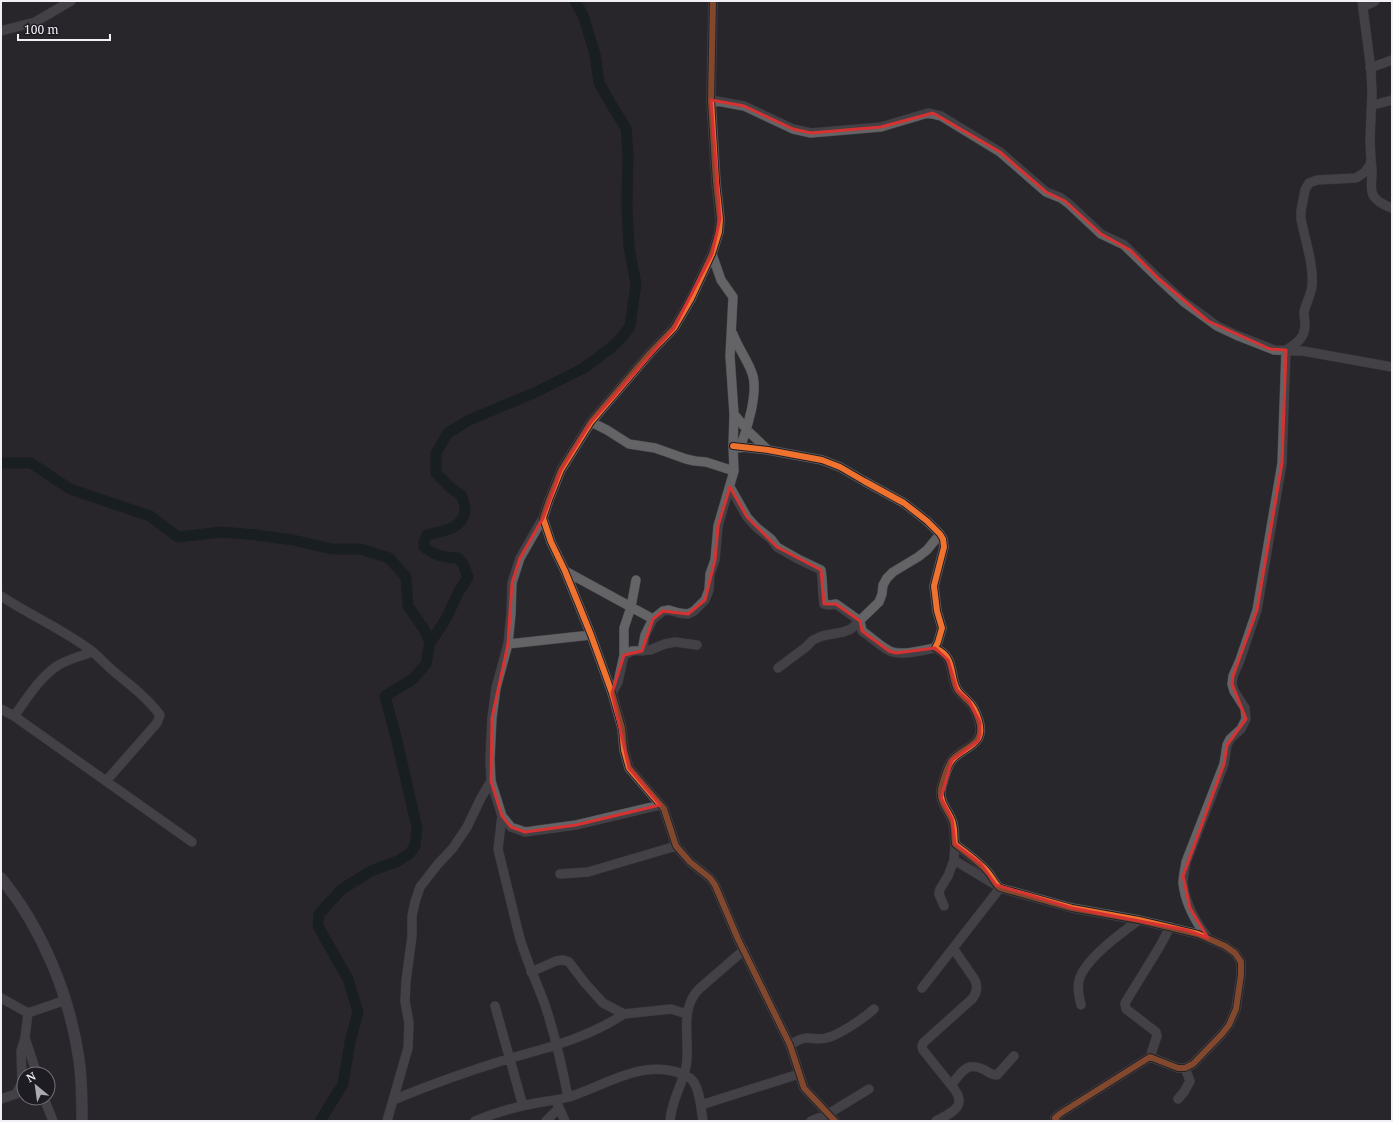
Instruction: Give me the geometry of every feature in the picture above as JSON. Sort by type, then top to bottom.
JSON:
[{"type":"main road","points":[[1,878],[20,904],[44,946],[66,1000],[79,1060],[82,1096],[82,1121]]},
{"type":"street","points":[[1,31],[35,22],[71,1]]},
{"type":"street","points":[[660,804],[576,825],[525,832],[511,827],[502,816],[491,781],[490,759],[492,718],[496,688],[508,644],[512,583],[520,558],[543,518],[561,470],[591,422],[650,353],[674,328],[691,299],[712,254],[719,232],[720,219],[711,100],[713,1]]},
{"type":"street","points":[[1375,1],[1362,4],[1373,104],[1370,140],[1372,172],[1371,186],[1374,195],[1380,203],[1392,208]]},
{"type":"street","points":[[1370,68],[1392,60]]},
{"type":"street","points":[[711,100],[744,106],[794,129],[811,133],[881,127],[928,113],[941,116],[1000,152],[1046,192],[1061,198],[1069,204],[1101,234],[1124,245],[1158,279],[1208,321],[1228,332],[1270,349],[1303,351],[1392,367]]},
{"type":"street","points":[[1373,104],[1392,100]]},
{"type":"street","points":[[1286,350],[1297,343],[1302,337],[1305,326],[1304,311],[1312,286],[1312,274],[1301,216],[1306,187],[1313,181],[1348,179],[1359,176],[1368,168],[1371,160]]},
{"type":"street","points":[[642,651],[645,635],[653,619],[663,611],[669,610],[688,614],[694,611],[705,600],[710,574],[715,560],[718,526],[734,471],[736,447],[730,356],[733,297],[721,280],[712,254]]},
{"type":"street","points":[[732,329],[737,345],[753,373],[755,386],[747,430],[736,447]]},
{"type":"street","points":[[1208,938],[1197,923],[1190,908],[1183,884],[1183,876],[1186,862],[1224,764],[1227,745],[1230,739],[1241,729],[1246,719],[1245,708],[1234,691],[1232,684],[1233,676],[1257,610],[1282,463],[1286,350]]},
{"type":"street","points":[[734,414],[747,430],[768,450]]},
{"type":"street","points":[[591,422],[629,444],[654,448],[686,459],[706,462],[734,471]]},
{"type":"street","points":[[736,447],[768,450],[822,460],[840,467],[864,482],[904,503],[927,521],[940,534],[943,539],[944,547],[934,586],[937,611],[942,628],[935,648]]},
{"type":"street","points":[[730,487],[747,517],[756,527],[771,539],[777,547],[821,570],[824,604],[836,604],[860,621],[862,631],[889,651],[896,653],[915,652],[935,648],[941,650],[952,667],[957,690],[969,701],[980,722],[980,735],[978,741],[952,760],[941,790],[941,798],[952,819],[955,844],[954,860],[948,876],[940,889],[939,898],[944,906]]},
{"type":"street","points":[[543,518],[551,542],[565,571],[591,635],[612,693],[622,728],[624,750],[629,768],[664,809],[676,846],[690,862],[710,878],[715,885],[744,950],[790,1045],[804,1088],[831,1118]]},
{"type":"street","points":[[778,668],[813,640],[822,636],[851,629],[879,602],[886,578],[922,554],[940,534]]},
{"type":"street","points":[[565,571],[653,619]]},
{"type":"street","points":[[612,693],[618,682],[624,655],[624,628],[631,607],[636,580]]},
{"type":"street","points":[[1,596],[65,633],[93,652],[140,693],[160,715],[157,723],[106,781]]},
{"type":"street","points":[[508,644],[591,635]]},
{"type":"street","points":[[624,655],[632,651],[650,650],[675,642],[697,645]]},
{"type":"street","points":[[14,716],[45,676],[72,659],[93,652]]},
{"type":"street","points":[[1,709],[14,716],[192,842]]},
{"type":"street","points":[[387,1121],[408,1048],[409,1023],[405,1001],[412,936],[412,916],[415,902],[420,887],[453,848],[467,827],[491,781]]},
{"type":"street","points":[[502,816],[498,849],[521,944],[544,1004],[557,1045],[568,1097]]},
{"type":"street","points":[[955,844],[980,864],[998,887]]},
{"type":"street","points":[[560,874],[588,872],[676,846]]},
{"type":"street","points":[[954,860],[998,887],[1072,908],[1139,920],[1198,934],[1225,946],[1235,953],[1241,962],[1241,974],[1236,1009],[1229,1025],[1222,1034],[1193,1064],[1185,1068],[1178,1068],[1150,1057]]},
{"type":"street","points":[[922,988],[998,887]]},
{"type":"street","points":[[1081,1005],[1078,992],[1079,980],[1087,966],[1108,944],[1139,920]]},
{"type":"street","points":[[1055,1120],[1062,1113],[1150,1057],[1157,1036],[1156,1032],[1126,1009],[1125,1002],[1160,946],[1170,927]]},
{"type":"street","points":[[936,1121],[951,1114],[959,1106],[959,1100],[957,1092],[923,1050],[923,1042],[972,999],[976,994],[977,984],[952,948]]},
{"type":"street","points":[[670,1121],[687,1056],[687,1014],[689,1002],[693,995],[744,950]]},
{"type":"street","points":[[531,972],[556,961],[563,960],[569,962],[603,1003],[624,1014]]},
{"type":"street","points":[[1,998],[28,1013],[66,1000]]},
{"type":"street","points":[[495,1006],[523,1106]]},
{"type":"street","points":[[393,1100],[458,1076],[592,1033],[608,1025],[624,1014],[672,1009],[687,1014]]},
{"type":"street","points":[[790,1045],[800,1039],[832,1037],[860,1020],[874,1009]]},
{"type":"street","points":[[1,1099],[16,1094],[22,1083],[21,1051],[25,1038],[28,1013]]},
{"type":"street","points":[[25,1038],[34,1066]]},
{"type":"street","points":[[950,1085],[971,1066],[975,1066],[997,1075],[1014,1056]]},
{"type":"street","points":[[1178,1099],[1190,1081],[1185,1068]]},
{"type":"street","points":[[546,1121],[557,1104],[568,1097],[630,1074],[646,1070],[662,1070],[683,1075],[693,1081],[697,1089],[703,1121]]},
{"type":"street","points":[[700,1105],[799,1074]]},
{"type":"street","points":[[811,1121],[831,1118],[869,1089]]},
{"type":"street","points":[[475,1121],[536,1103],[557,1104]]},
{"type":"street","points":[[557,1104],[565,1121]]},
{"type":"street","points":[[47,1106],[53,1121]]},
{"type":"highlighted area","points":[[711,100],[744,106],[793,129],[811,133],[881,127],[933,113],[1000,152],[1046,192],[1065,201],[1101,234],[1130,250],[1159,279],[1208,321],[1270,349],[1286,350],[1282,463],[1257,610],[1233,676],[1232,684],[1246,719],[1227,745],[1224,764],[1183,876],[1190,908],[1208,938],[1186,930],[1072,908],[996,885],[981,864],[955,844],[952,819],[941,798],[952,760],[978,741],[980,735],[980,722],[969,701],[957,690],[948,660],[935,648],[896,653],[889,651],[862,631],[860,621],[836,604],[824,604],[821,570],[777,547],[747,517],[730,487],[718,526],[715,560],[705,600],[688,614],[663,611],[653,619],[642,651],[624,655],[612,693],[629,768],[660,805],[576,825],[525,832],[511,827],[502,816],[491,781],[492,718],[508,644],[512,583],[520,558],[543,518],[561,470],[591,422],[674,328],[712,254],[720,219]]},
{"type":"waterway","points":[[430,643],[446,619],[458,593],[468,577],[463,564],[458,558],[440,556],[424,547],[424,541],[427,535],[445,531],[455,526],[463,518],[465,512],[462,496],[450,487],[436,473],[436,453],[448,433],[469,420],[536,392],[584,368],[612,347],[630,326],[636,284],[629,247],[627,205],[628,154],[626,128],[599,83],[595,54],[583,15],[575,1]]},
{"type":"waterway","points":[[1,463],[31,463],[70,489],[150,516],[178,537],[222,532],[293,540],[332,549],[361,549],[389,558],[406,577],[408,606],[424,629],[430,643],[426,664],[413,679],[385,696],[417,828],[415,846],[409,854],[398,861],[371,871],[342,889],[319,914],[318,926],[348,979],[358,1012],[350,1042],[343,1084],[320,1121]]},
{"type":"cycle path","points":[[713,1],[711,100],[720,219],[719,232],[712,254],[691,299],[674,328],[650,353],[591,422],[561,470],[543,518],[551,542],[565,571],[591,635],[612,693],[622,728],[624,750],[629,768],[664,809],[676,846],[690,862],[710,878],[715,885],[738,939],[790,1045],[804,1088],[835,1121]]},
{"type":"cycle path","points":[[733,446],[768,450],[822,460],[840,467],[904,503],[927,521],[943,539],[944,547],[934,586],[937,611],[942,628],[935,648],[942,652],[949,661],[957,689],[973,707],[978,718],[980,729],[977,741],[957,755],[950,763],[941,789],[941,798],[953,823],[955,844],[983,867],[1000,888],[1072,908],[1139,920],[1198,934],[1225,946],[1235,953],[1241,962],[1241,975],[1236,1009],[1229,1025],[1193,1064],[1185,1068],[1178,1068],[1150,1057],[1061,1113],[1055,1118],[1057,1121]]}]
